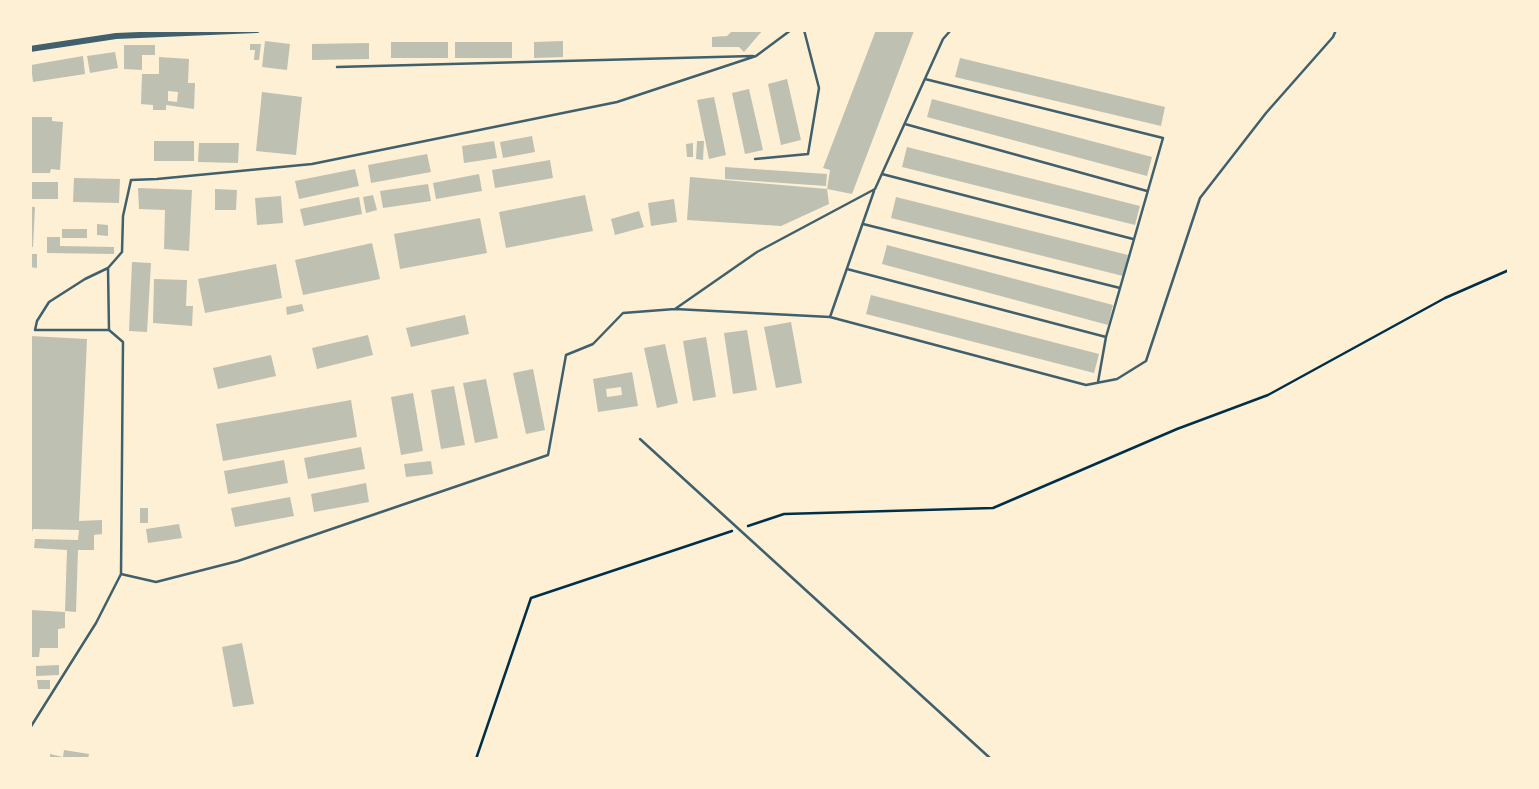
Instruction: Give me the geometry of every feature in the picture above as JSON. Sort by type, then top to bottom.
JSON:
[{"type":"street","points":[[30,49],[116,36],[257,30]]},
{"type":"lane","points":[[30,728],[96,623],[121,573],[123,342],[109,330],[35,330],[37,321],[49,302],[108,268],[122,253],[123,216],[131,180],[312,164],[617,102],[756,56],[791,30]]},
{"type":"lane","points":[[755,159],[808,155],[819,88],[804,30]]},
{"type":"lane","points":[[830,317],[875,189],[943,40],[951,30]]},
{"type":"lane","points":[[121,573],[156,582],[238,561],[548,455],[566,355],[593,344],[623,313],[675,309],[830,317],[1086,385],[1116,379],[1146,361],[1200,198],[1266,113],[1333,37],[1336,30]]},
{"type":"lane","points":[[337,67],[756,56]]},
{"type":"lane","points":[[925,79],[1163,138],[1106,337],[1098,383]]},
{"type":"lane","points":[[905,124],[1147,191]]},
{"type":"lane","points":[[882,174],[1134,239]]},
{"type":"lane","points":[[675,309],[757,252],[875,189]]},
{"type":"lane","points":[[863,224],[1120,288]]},
{"type":"lane","points":[[108,268],[109,330]]},
{"type":"lane","points":[[847,269],[1106,337]]},
{"type":"lane","points":[[640,439],[991,759]]},
{"type":"path","points":[[477,759],[531,598],[784,514],[993,508],[1177,429],[1268,395],[1444,298],[1509,270]]},
{"type":"building","points":[[733,30],[763,30],[744,52],[739,47],[712,47],[712,37],[727,36]]},
{"type":"building","points":[[876,30],[914,31],[852,194],[827,189],[830,170],[823,168]]},
{"type":"building","points":[[265,41],[290,44],[287,70],[262,67]]},
{"type":"building","points":[[563,41],[563,57],[534,58],[534,42]]},
{"type":"building","points":[[391,42],[448,42],[448,58],[391,58]]},
{"type":"building","points":[[455,42],[512,42],[512,58],[455,58]]},
{"type":"building","points":[[369,43],[369,59],[312,60],[312,44]]},
{"type":"building","points":[[250,44],[261,44],[259,60],[254,60],[255,50],[250,50]]},
{"type":"building","points":[[124,45],[155,45],[155,55],[142,55],[142,70],[124,69]]},
{"type":"building","points":[[115,52],[118,68],[90,73],[87,56]]},
{"type":"building","points":[[83,56],[85,74],[33,82],[31,65]]},
{"type":"building","points":[[159,57],[189,59],[188,83],[195,83],[194,109],[166,105],[166,110],[153,110],[153,105],[141,104],[142,74],[159,74]],"holes":[[[168,91],[178,92],[177,102],[168,101]]]},
{"type":"building","points":[[960,58],[1165,107],[1161,126],[955,77]]},
{"type":"building","points":[[787,79],[801,140],[781,145],[768,84]]},
{"type":"building","points":[[749,89],[763,150],[745,154],[732,93]]},
{"type":"building","points":[[262,92],[302,97],[296,155],[256,151]]},
{"type":"building","points":[[714,97],[726,155],[709,159],[697,100]]},
{"type":"building","points":[[932,99],[1152,157],[1147,176],[927,117]]},
{"type":"building","points":[[30,117],[52,117],[52,121],[63,122],[60,170],[30,173]]},
{"type":"building","points":[[532,136],[535,152],[503,158],[500,142]]},
{"type":"building","points":[[154,141],[194,141],[194,161],[154,161]]},
{"type":"building","points":[[494,141],[497,158],[464,163],[462,146]]},
{"type":"building","points":[[697,141],[704,141],[703,160],[696,159]]},
{"type":"building","points":[[199,143],[239,143],[238,163],[198,162]]},
{"type":"building","points":[[693,143],[693,157],[687,157],[686,144]]},
{"type":"building","points":[[907,147],[1140,206],[1135,225],[902,167]]},
{"type":"building","points":[[427,154],[431,172],[371,183],[368,165]]},
{"type":"building","points":[[550,160],[553,178],[495,188],[492,170]]},
{"type":"building","points":[[725,167],[827,174],[826,186],[725,179]]},
{"type":"building","points":[[355,169],[359,186],[299,199],[295,181]]},
{"type":"building","points":[[479,174],[482,191],[436,199],[433,183]]},
{"type":"building","points":[[690,177],[827,189],[829,204],[781,226],[687,220]]},
{"type":"building","points":[[74,178],[120,179],[119,203],[73,202]]},
{"type":"building","points":[[30,182],[58,182],[58,199],[30,199]]},
{"type":"building","points":[[428,184],[431,201],[383,208],[380,191]]},
{"type":"building","points":[[138,188],[192,190],[189,251],[164,249],[165,210],[139,209]]},
{"type":"building","points":[[215,189],[237,190],[236,210],[215,210]]},
{"type":"building","points":[[373,195],[377,210],[366,213],[363,197]]},
{"type":"building","points":[[585,195],[593,231],[506,248],[499,212]]},
{"type":"building","points":[[281,196],[283,223],[257,225],[255,198]]},
{"type":"building","points":[[359,197],[362,214],[304,226],[300,209]]},
{"type":"building","points":[[896,197],[1128,255],[1123,276],[891,218]]},
{"type":"building","points":[[674,199],[677,222],[651,226],[648,203]]},
{"type":"building","points":[[30,207],[35,207],[33,247],[30,247]]},
{"type":"building","points":[[639,211],[644,227],[615,235],[611,219]]},
{"type":"building","points":[[480,218],[487,253],[400,269],[394,234]]},
{"type":"building","points":[[97,224],[108,225],[108,236],[97,235]]},
{"type":"building","points":[[62,229],[87,229],[87,238],[62,238]]},
{"type":"building","points":[[47,237],[60,237],[60,246],[114,247],[114,254],[47,253]]},
{"type":"building","points":[[372,243],[380,279],[303,295],[295,260]]},
{"type":"building","points":[[887,245],[1113,305],[1108,325],[882,264]]},
{"type":"building","points":[[30,254],[37,254],[37,268],[30,267]]},
{"type":"building","points":[[132,262],[151,263],[147,332],[129,331]]},
{"type":"building","points":[[276,264],[282,298],[205,313],[198,279]]},
{"type":"building","points":[[154,279],[187,280],[186,306],[193,306],[192,326],[153,323]]},
{"type":"building","points":[[871,295],[1099,354],[1094,373],[866,314]]},
{"type":"building","points":[[302,304],[304,311],[287,315],[286,307]]},
{"type":"building","points":[[465,315],[469,334],[411,347],[406,328]]},
{"type":"building","points":[[791,322],[802,383],[776,388],[764,327]]},
{"type":"building","points":[[747,330],[757,390],[733,394],[724,333]]},
{"type":"building","points":[[368,335],[373,355],[317,369],[312,348]]},
{"type":"building","points":[[30,336],[87,339],[79,521],[102,520],[102,534],[94,535],[94,550],[78,550],[76,612],[65,611],[67,550],[34,548],[35,539],[78,540],[79,530],[33,529],[30,532]]},
{"type":"building","points":[[706,337],[716,397],[693,401],[683,341]]},
{"type":"building","points":[[665,344],[678,403],[657,408],[644,348]]},
{"type":"building","points":[[271,355],[276,376],[218,389],[213,368]]},
{"type":"building","points":[[533,369],[545,430],[526,434],[513,373]]},
{"type":"building","points":[[632,372],[638,406],[598,412],[593,379]],"holes":[[[621,387],[622,395],[607,397],[606,389]]]},
{"type":"building","points":[[486,379],[498,438],[475,443],[463,383]]},
{"type":"building","points":[[454,386],[465,445],[441,449],[431,390]]},
{"type":"building","points":[[413,393],[423,451],[401,455],[391,397]]},
{"type":"building","points":[[351,400],[357,437],[223,461],[216,424]]},
{"type":"building","points":[[361,447],[365,469],[308,479],[304,458]]},
{"type":"building","points":[[284,460],[288,483],[228,494],[224,471]]},
{"type":"building","points":[[431,461],[433,474],[406,477],[404,464]]},
{"type":"building","points":[[366,483],[369,502],[314,512],[311,494]]},
{"type":"building","points":[[290,497],[294,516],[235,527],[231,508]]},
{"type":"building","points":[[140,508],[148,508],[148,523],[140,523]]},
{"type":"building","points":[[179,524],[182,538],[148,543],[146,529]]},
{"type":"building","points":[[31,610],[65,612],[65,628],[58,629],[58,648],[40,648],[39,657],[30,657]]},
{"type":"building","points":[[242,643],[254,704],[233,707],[222,647]]},
{"type":"building","points":[[59,665],[59,675],[36,676],[36,666]]},
{"type":"building","points":[[37,680],[50,680],[50,689],[38,689]]},
{"type":"building","points":[[64,750],[89,754],[88,759],[50,759],[50,754],[63,757]]}]
